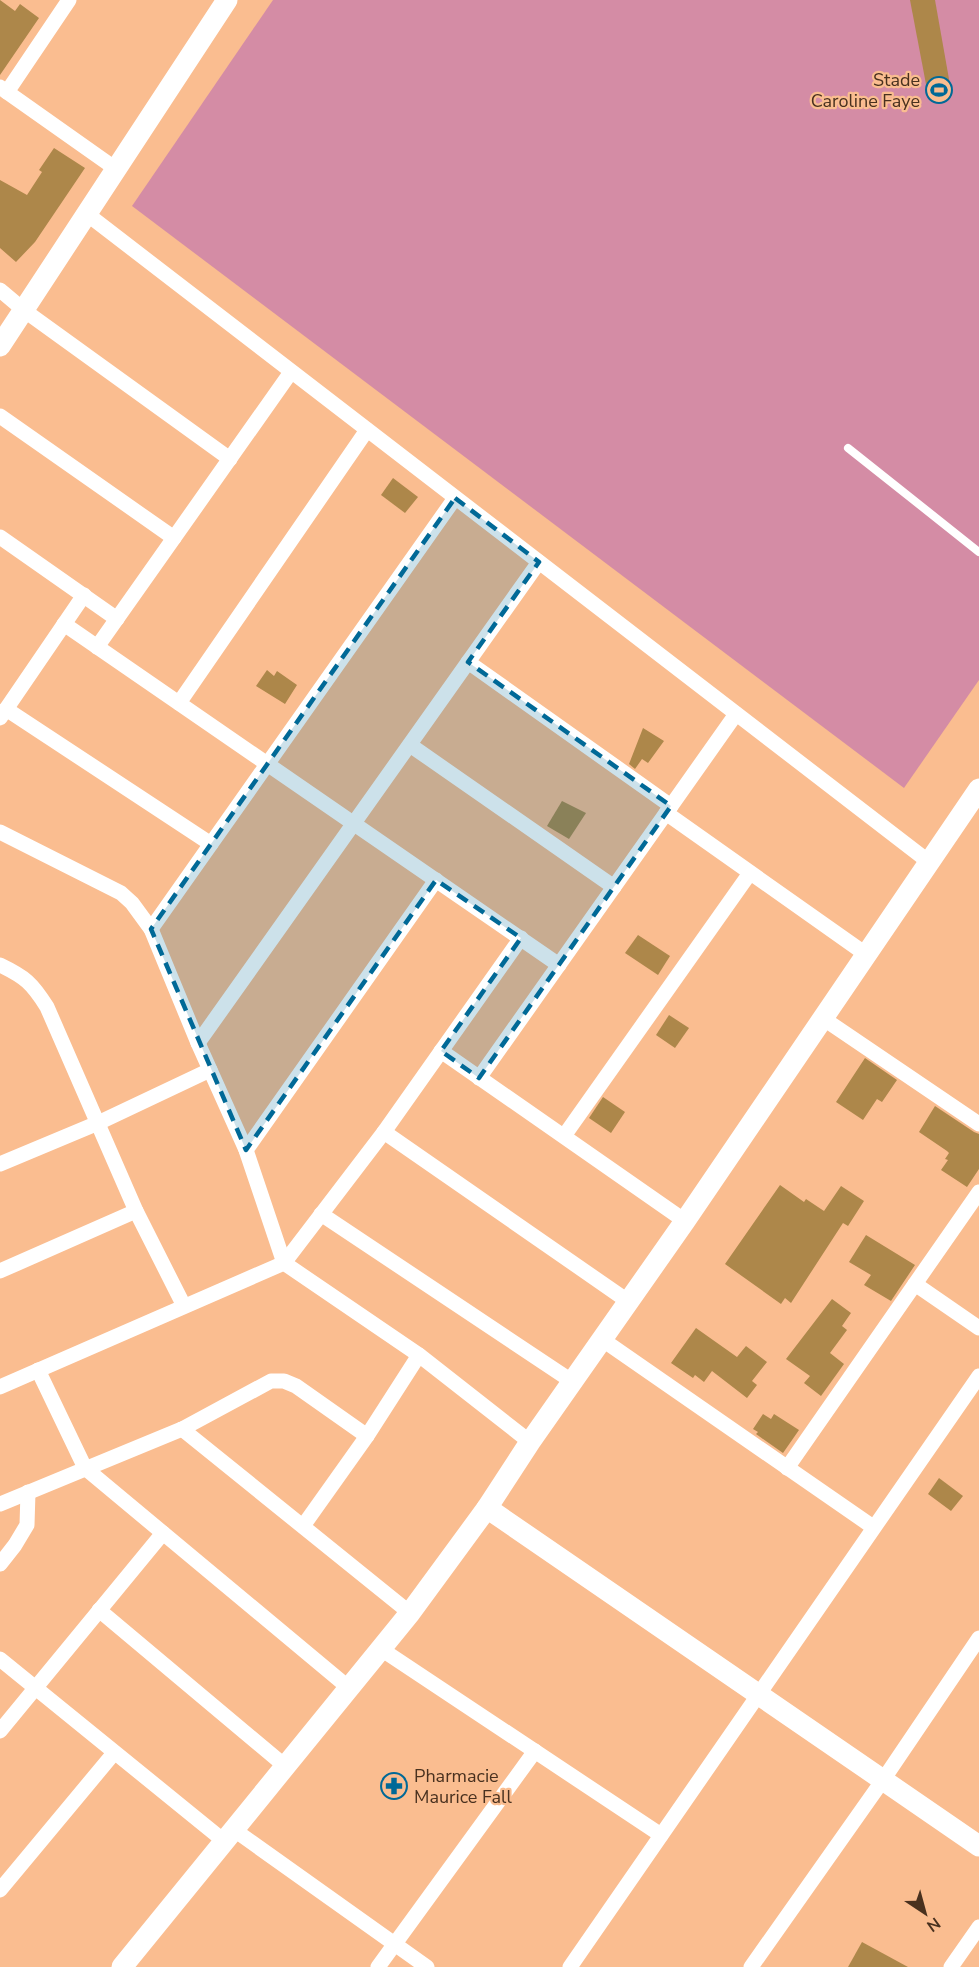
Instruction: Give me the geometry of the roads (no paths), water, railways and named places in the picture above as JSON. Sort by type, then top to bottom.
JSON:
[{"type":"main road","points":[[0,346],[227,0]]},
{"type":"main road","points":[[122,1967],[410,1613],[487,1508],[530,1442],[686,1221],[979,789]]},
{"type":"main road","points":[[487,1508],[979,1846]]},
{"type":"street","points":[[69,0],[4,90],[116,169]]},
{"type":"street","points":[[87,214],[929,862]]},
{"type":"street","points":[[0,290],[25,311],[230,459]]},
{"type":"street","points":[[97,647],[291,372]]},
{"type":"street","points":[[0,416],[174,538]]},
{"type":"street","points":[[179,703],[367,430]]},
{"type":"street","points":[[151,929],[455,498]]},
{"type":"street","points":[[1,540],[117,619]]},
{"type":"street","points":[[198,1043],[539,562]]},
{"type":"street","points":[[84,595],[3,713],[211,844]]},
{"type":"street","points":[[64,624],[559,964]]},
{"type":"street","points":[[468,662],[750,873],[867,955]]},
{"type":"street","points":[[479,1078],[736,714]]},
{"type":"street","points":[[410,745],[614,887]]},
{"type":"street","points":[[0,832],[121,893],[132,903],[151,929],[210,1071],[246,1150],[284,1263],[419,1355],[530,1442]]},
{"type":"street","points":[[564,1136],[750,873]]},
{"type":"street","points":[[246,1150],[436,880]]},
{"type":"street","points":[[0,1387],[284,1263],[384,1132],[521,938]]},
{"type":"street","points":[[0,965],[17,973],[34,986],[47,1007],[136,1210],[184,1306]]},
{"type":"street","points":[[824,1019],[979,1124]]},
{"type":"street","points":[[441,1051],[686,1221]]},
{"type":"street","points":[[0,1164],[98,1123],[210,1071]]},
{"type":"street","points":[[384,1132],[629,1302]]},
{"type":"street","points":[[787,1468],[979,1192]]},
{"type":"street","points":[[0,1271],[136,1210]]},
{"type":"street","points":[[321,1214],[573,1382]]},
{"type":"street","points":[[915,1284],[979,1328]]},
{"type":"street","points":[[603,1340],[873,1527]]},
{"type":"street","points":[[303,1526],[367,1436],[419,1355]]},
{"type":"street","points":[[38,1370],[85,1468],[349,1688]]},
{"type":"street","points":[[570,1967],[979,1376]]},
{"type":"street","points":[[0,1504],[183,1429],[271,1381],[284,1381],[296,1386],[367,1436]]},
{"type":"street","points":[[183,1429],[410,1613]]},
{"type":"street","points":[[0,1564],[27,1525],[28,1492]]},
{"type":"street","points":[[0,1731],[163,1533]]},
{"type":"street","points":[[99,1610],[285,1766]]},
{"type":"street","points":[[751,1967],[883,1780],[979,1638]]},
{"type":"street","points":[[381,1649],[661,1835]]},
{"type":"street","points":[[0,1659],[114,1754],[228,1835],[427,1967]]},
{"type":"street","points":[[378,1967],[535,1751]]},
{"type":"street","points":[[0,1890],[114,1754]]},
{"type":"street","points":[[951,1967],[979,1927]]},
{"type":"lane","points":[[848,448],[979,552]]},
{"type":"place","name":"Stade Caroline Faye","points":[[939,90]]},
{"type":"place","name":"Pharmacie Maurice Fall","points":[[394,1786]]}]
